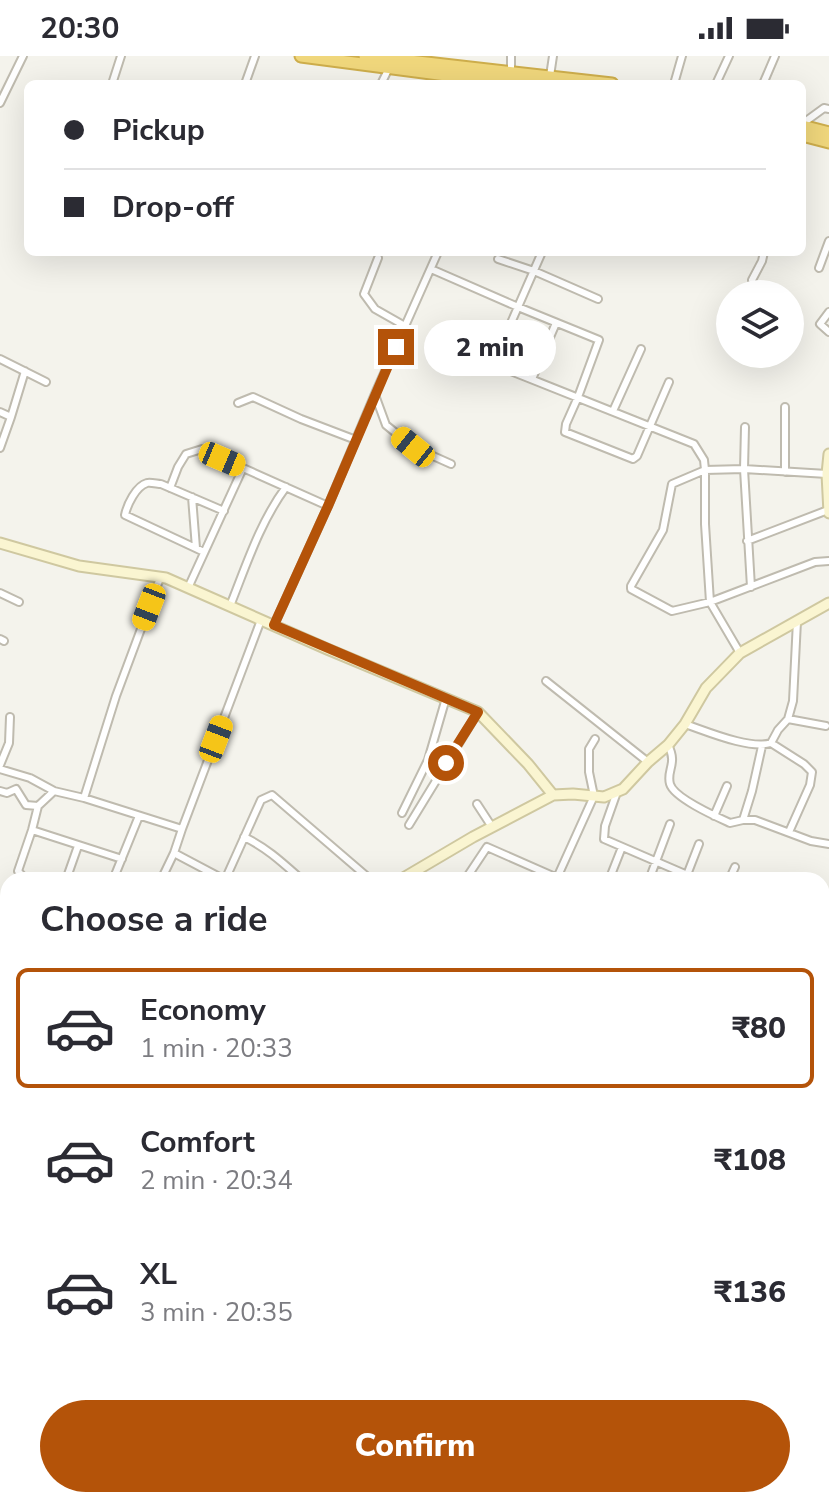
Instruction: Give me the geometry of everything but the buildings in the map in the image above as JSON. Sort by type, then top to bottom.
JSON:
[{"type":"highway","points":[[301,56],[389,68],[545,80]]},
{"type":"highway","points":[[365,56],[512,79]]},
{"type":"highway","points":[[806,126],[829,133]]},
{"type":"highway","points":[[806,136],[829,142]]},
{"type":"street","points":[[0,103],[23,56]]},
{"type":"street","points":[[113,80],[121,56]]},
{"type":"street","points":[[246,80],[255,56]]},
{"type":"street","points":[[511,56],[512,79]]},
{"type":"street","points":[[545,80],[553,56]]},
{"type":"street","points":[[675,80],[682,56]]},
{"type":"street","points":[[718,80],[729,56]]},
{"type":"street","points":[[765,80],[775,56]]},
{"type":"street","points":[[383,80],[389,68]]},
{"type":"street","points":[[806,122],[824,108],[829,109]]},
{"type":"street","points":[[819,268],[829,241]]},
{"type":"street","points":[[274,625],[436,256]]},
{"type":"street","points":[[540,256],[493,364],[694,444],[704,460],[710,602],[740,653]]},
{"type":"street","points":[[752,280],[763,256]]},
{"type":"street","points":[[378,258],[364,294],[375,309],[405,326]]},
{"type":"street","points":[[498,259],[598,299]]},
{"type":"street","points":[[431,269],[599,340],[565,432],[633,459],[669,382]]},
{"type":"street","points":[[829,312],[820,324],[829,332]]},
{"type":"street","points":[[532,379],[556,323]]},
{"type":"street","points":[[613,411],[641,349]]},
{"type":"street","points":[[0,359],[46,382]]},
{"type":"street","points":[[0,448],[25,371]]},
{"type":"street","points":[[375,394],[386,425],[413,447],[451,464]]},
{"type":"street","points":[[238,403],[253,397],[356,440]]},
{"type":"street","points":[[785,407],[785,472]]},
{"type":"street","points":[[0,412],[11,417]]},
{"type":"street","points":[[745,427],[744,469],[751,587]]},
{"type":"street","points":[[170,488],[186,454],[202,449],[328,506]]},
{"type":"street","points":[[747,541],[829,512],[829,454]]},
{"type":"street","points":[[188,588],[243,468]]},
{"type":"street","points":[[827,474],[705,470],[672,484],[663,530],[631,589],[672,611],[710,602],[815,562],[829,561]]},
{"type":"street","points":[[204,552],[125,515],[128,505],[143,484],[149,483],[161,484],[224,511]]},
{"type":"street","points":[[230,606],[247,561],[276,500],[286,487]]},
{"type":"street","points":[[192,497],[196,548]]},
{"type":"street","points":[[0,543],[79,566],[160,578],[478,712],[553,795]]},
{"type":"street","points":[[84,798],[116,696],[160,578]]},
{"type":"street","points":[[0,593],[19,602]]},
{"type":"street","points":[[414,872],[553,795],[604,797],[623,789],[668,745],[685,724],[706,688],[740,653],[829,603]]},
{"type":"street","points":[[165,872],[261,620]]},
{"type":"street","points":[[685,724],[723,738],[762,746],[771,743],[788,719],[793,701],[797,621]]},
{"type":"street","points":[[546,681],[648,762]]},
{"type":"street","points":[[402,813],[428,760],[446,698]]},
{"type":"street","points":[[409,825],[478,712]]},
{"type":"street","points":[[10,717],[9,743],[0,767],[54,791],[182,829]]},
{"type":"street","points":[[788,719],[826,726]]},
{"type":"street","points":[[561,872],[594,796],[589,772],[589,749],[595,739]]},
{"type":"street","points":[[771,743],[812,772],[810,785],[789,832]]},
{"type":"street","points":[[668,745],[674,759],[669,782],[676,793],[699,809],[730,823],[755,820],[811,841],[829,844]]},
{"type":"street","points":[[743,820],[762,746]]},
{"type":"street","points":[[714,816],[727,786]]},
{"type":"street","points":[[0,791],[7,793],[16,789],[26,805],[38,806]]},
{"type":"street","points":[[19,872],[38,806],[54,791]]},
{"type":"street","points":[[617,792],[605,826],[604,839],[676,872]]},
{"type":"street","points":[[228,872],[261,800],[272,795],[362,872]]},
{"type":"street","points":[[477,804],[492,827]]},
{"type":"street","points":[[116,872],[139,816]]},
{"type":"street","points":[[652,872],[670,824]]},
{"type":"street","points":[[32,830],[122,859]]},
{"type":"street","points":[[244,837],[293,872]]},
{"type":"street","points":[[688,872],[699,844]]},
{"type":"street","points":[[69,872],[78,846]]},
{"type":"street","points":[[470,872],[487,847],[542,872]]},
{"type":"street","points":[[612,872],[622,847]]},
{"type":"street","points":[[174,853],[210,872]]},
{"type":"street","points":[[733,872],[735,867]]},
{"type":"route","points":[[396,347],[274,625],[478,712],[446,763]]}]
